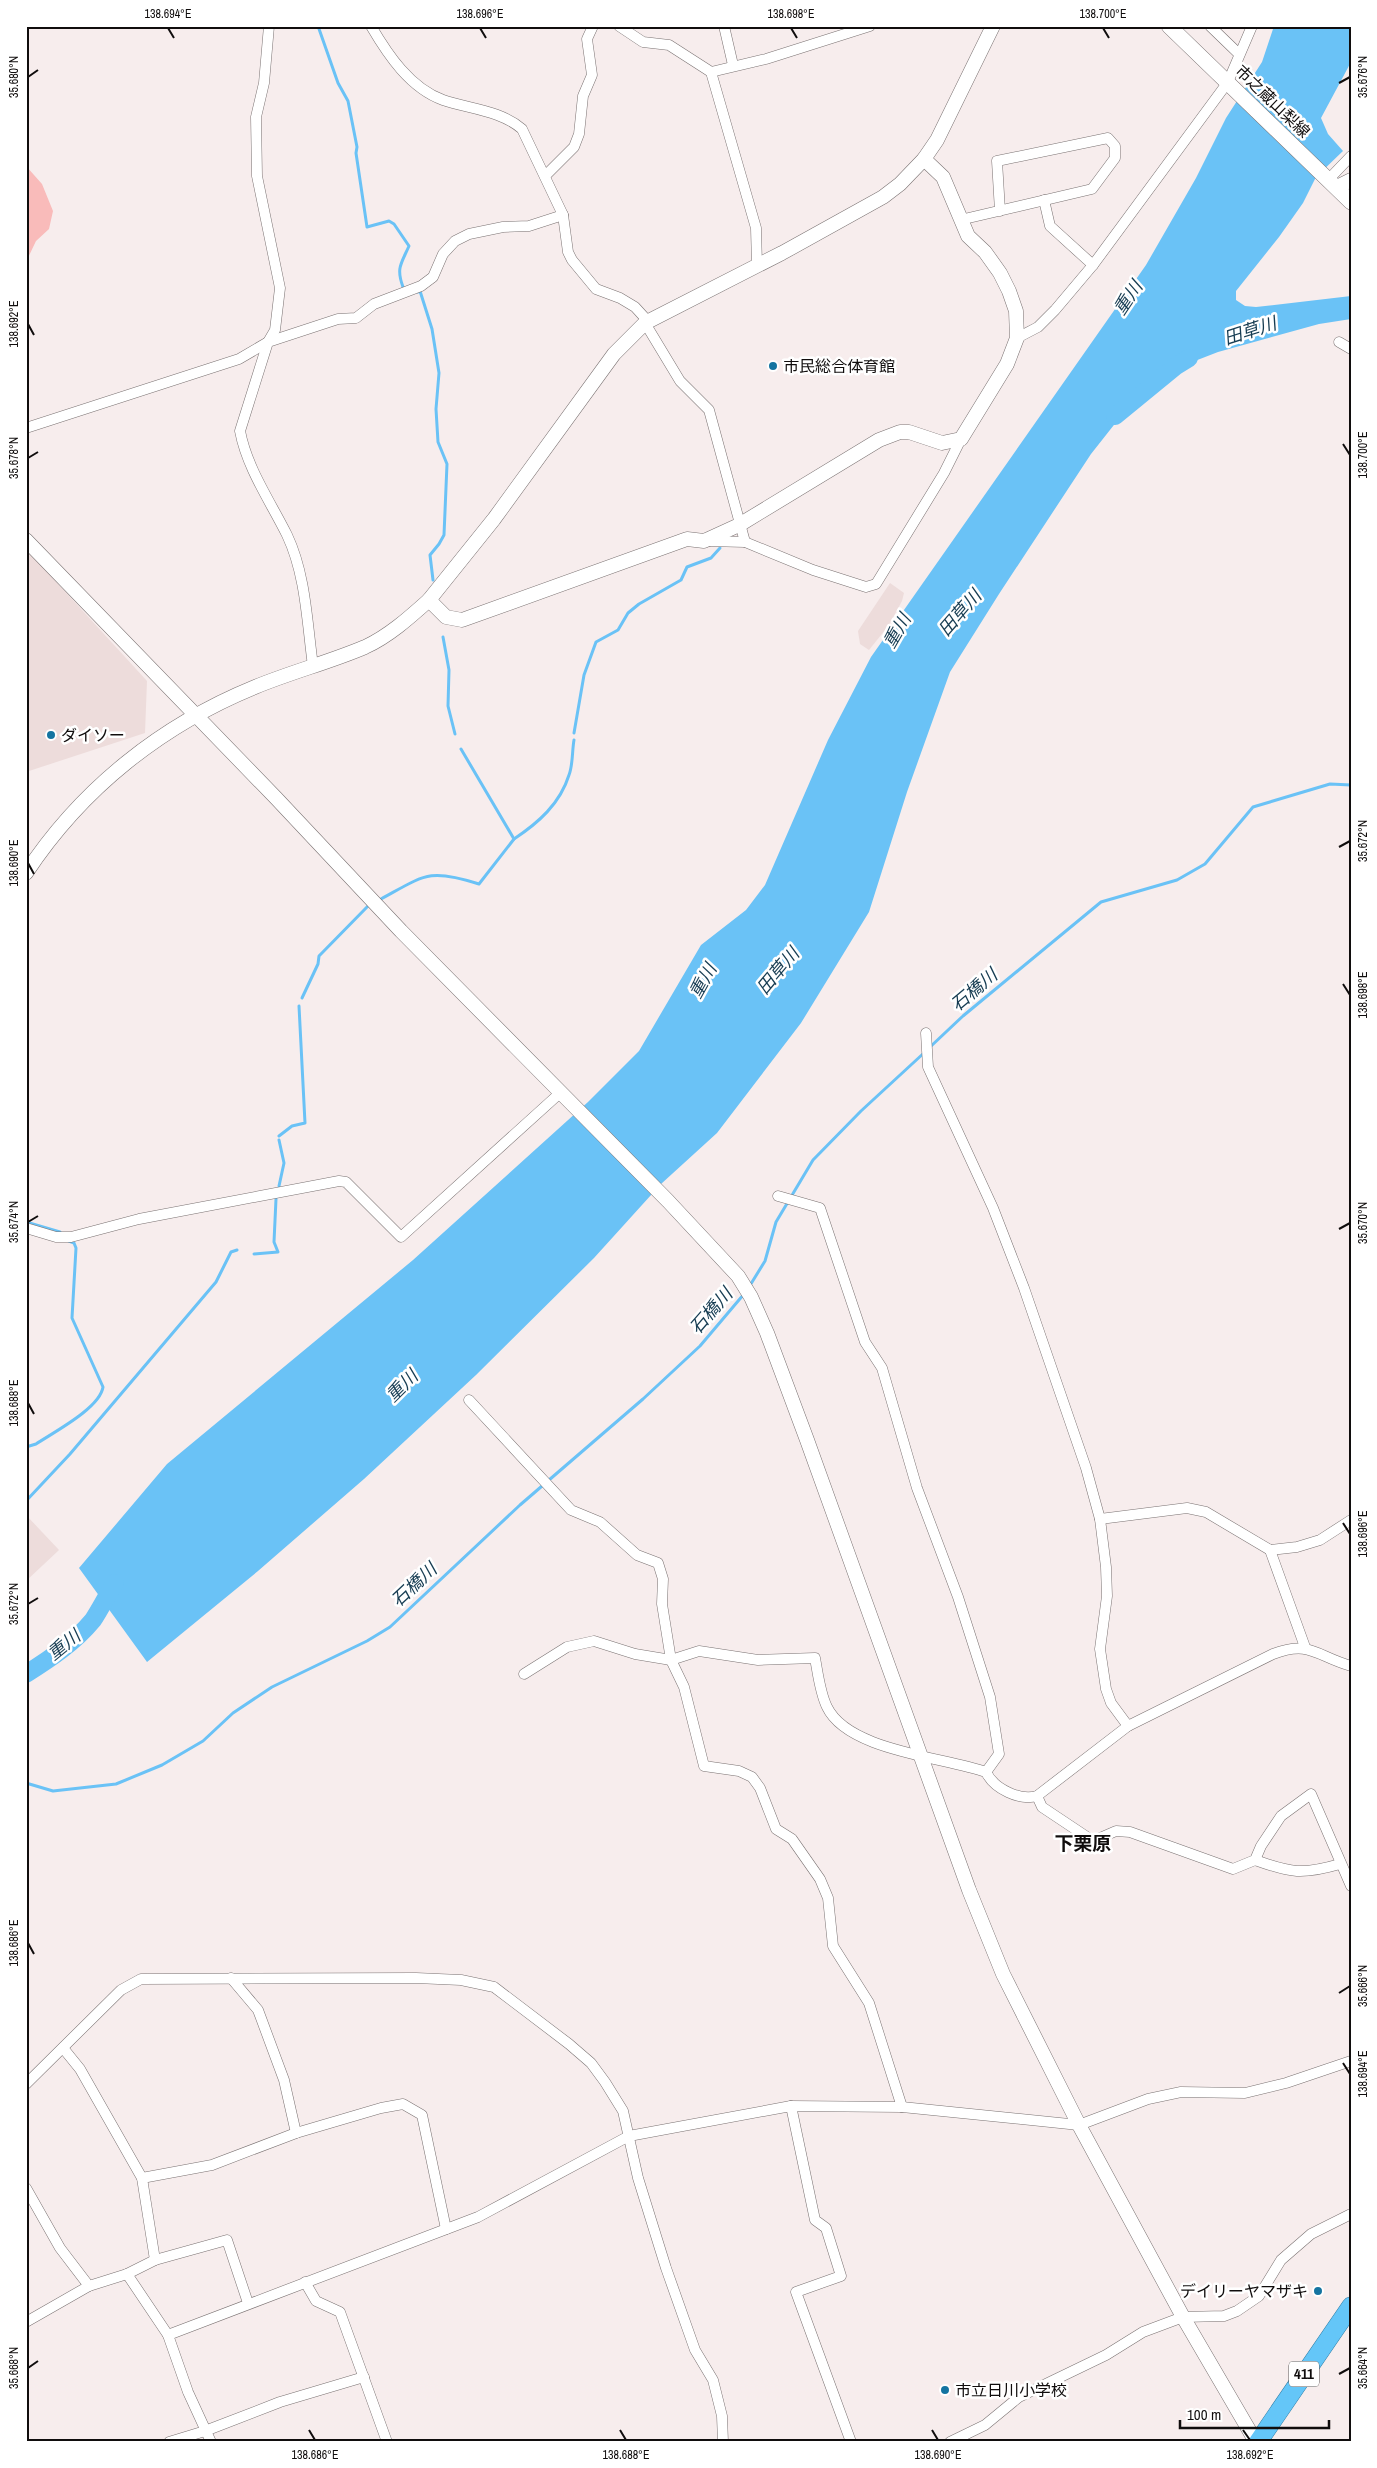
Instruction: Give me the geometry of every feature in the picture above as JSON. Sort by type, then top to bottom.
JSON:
[{"type":"highway","name":"411","points":[[1257,2442],[1351,2306]]},
{"type":"main road","name":"市之蔵山梨線","points":[[1168,26],[1351,202]]},
{"type":"street","points":[[269,26],[264,83],[256,117],[257,176],[280,279],[275,330],[268,342],[240,430],[243,444],[273,511],[287,536],[298,565],[313,666]]},
{"type":"street","points":[[371,26],[398,66],[429,93],[510,119],[522,129],[563,215],[568,252],[572,260],[596,289],[620,298],[635,307],[645,318],[645,324],[680,381],[709,410],[738,524],[745,542]]},
{"type":"street","points":[[545,176],[574,147],[579,134],[583,96],[592,75],[587,39],[593,26]]},
{"type":"street","points":[[619,26],[643,42],[669,45],[710,72],[756,228],[757,265]]},
{"type":"street","points":[[724,26],[733,65]]},
{"type":"street","points":[[710,72],[733,65],[766,59],[870,26]]},
{"type":"street","points":[[26,872],[66,819],[106,778],[136,754],[223,701],[257,686],[367,646],[392,630],[429,600],[494,519],[614,354],[645,324],[883,197],[900,184],[924,159],[946,125],[992,26]]},
{"type":"street","points":[[1210,26],[1239,54]]},
{"type":"street","points":[[1017,338],[1038,326],[1055,310],[1093,265],[1231,85],[1239,54],[1252,26]]},
{"type":"street","points":[[960,220],[1000,211],[1092,189],[1115,158],[1116,146],[1108,138],[997,160],[1000,211]]},
{"type":"street","points":[[1331,181],[1351,156]]},
{"type":"street","points":[[429,600],[446,617],[462,620],[688,540],[745,542],[813,570],[866,587],[876,584],[944,473],[961,438],[1007,364],[1017,338],[1016,312],[1000,273],[985,252],[968,236],[943,177],[924,159]]},
{"type":"street","points":[[1331,181],[1351,180]]},
{"type":"street","points":[[1044,200],[1050,226],[1093,265]]},
{"type":"street","points":[[26,428],[239,359],[268,342],[338,320],[356,318],[374,304],[421,286],[433,277],[443,254],[455,241],[469,234],[503,227],[529,226],[563,215]]},
{"type":"street","points":[[1339,342],[1351,349]]},
{"type":"street","points":[[704,540],[738,524],[879,440],[900,432],[908,432],[942,442],[961,438]]},
{"type":"street","points":[[26,540],[560,1092],[668,1201],[738,1276],[751,1298],[808,1440],[978,1916],[1003,1974],[1079,2125],[1184,2317],[1257,2442]]},
{"type":"street","points":[[926,1034],[928,1068],[993,1208],[1024,1288],[1086,1468],[1100,1519],[1106,1567],[1107,1596],[1100,1649],[1106,1689],[1111,1703],[1128,1726]]},
{"type":"street","points":[[26,1228],[56,1237],[71,1236],[139,1220],[338,1181],[346,1182],[402,1238],[560,1092]]},
{"type":"street","points":[[778,1196],[792,1202],[811,1204],[820,1208],[865,1342],[882,1368],[917,1488],[958,1597],[990,1697],[999,1754],[986,1772]]},
{"type":"street","points":[[468,1400],[571,1510],[600,1522],[637,1555],[658,1563],[663,1579],[662,1604],[671,1660],[684,1687],[704,1766],[740,1771],[752,1777],[760,1788],[776,1829],[792,1839],[820,1878],[828,1898],[833,1946],[869,2003],[902,2107]]},
{"type":"street","points":[[1100,1519],[1187,1508],[1206,1512],[1270,1550],[1320,1540],[1351,1520]]},
{"type":"street","points":[[1270,1550],[1305,1647]]},
{"type":"street","points":[[524,1674],[567,1647],[594,1641],[635,1654],[671,1660],[699,1651],[758,1660],[815,1658],[827,1707],[842,1726],[869,1741],[922,1757],[966,1765],[986,1772],[990,1782],[1000,1789],[1030,1798],[1037,1796],[1128,1726],[1290,1647],[1305,1647],[1331,1660],[1351,1666]]},
{"type":"street","points":[[1255,1860],[1261,1846],[1281,1816],[1311,1794],[1351,1886]]},
{"type":"street","points":[[1037,1796],[1042,1807],[1093,1841],[1116,1831],[1130,1832],[1233,1869],[1255,1860],[1285,1871],[1300,1872],[1340,1864]]},
{"type":"street","points":[[231,1978],[258,2010],[284,2080],[296,2133]]},
{"type":"street","points":[[26,2084],[131,1983],[141,1979],[416,1978],[461,1980],[494,1988],[569,2044],[590,2064],[622,2111],[638,2178],[666,2268],[695,2350],[713,2380],[722,2416],[723,2442]]},
{"type":"street","points":[[63,2048],[80,2070],[142,2178],[155,2260]]},
{"type":"street","points":[[168,2335],[478,2217],[629,2136],[791,2106],[902,2107],[1079,2125],[1148,2099],[1181,2092],[1245,2093],[1286,2083],[1351,2062]]},
{"type":"street","points":[[142,2178],[212,2165],[296,2133],[381,2108],[403,2104],[422,2115],[446,2229]]},
{"type":"street","points":[[791,2106],[815,2220],[826,2228],[841,2276],[796,2292],[851,2442]]},
{"type":"street","points":[[26,2188],[60,2248],[89,2286]]},
{"type":"street","points":[[950,2442],[984,2425],[1019,2397],[1106,2355],[1143,2332],[1184,2317],[1224,2316],[1237,2311],[1259,2296],[1281,2260],[1311,2234],[1351,2214]]},
{"type":"street","points":[[26,2322],[89,2286],[127,2274],[155,2260],[227,2240],[248,2304]]},
{"type":"street","points":[[127,2274],[168,2335],[188,2392],[211,2442]]},
{"type":"street","points":[[305,2282],[316,2301],[340,2312],[387,2442]]},
{"type":"street","points":[[169,2442],[205,2431],[280,2402],[364,2377]]},
{"type":"shaded area","points":[[26,166],[42,184],[53,211],[49,229],[36,241],[26,262]]},
{"type":"shaded area","points":[[27,550],[147,681],[145,733],[26,772]]},
{"type":"shaded area","points":[[890,583],[904,593],[902,601],[889,625],[869,650],[860,644],[858,631]]},
{"type":"shaded area","points":[[26,1515],[59,1550],[26,1581]]},
{"type":"water","points":[[1274,26],[1351,26],[1351,62],[1321,118],[1328,134],[1343,151],[1316,177],[1303,203],[1279,237],[1236,291],[1236,300],[1245,306],[1256,307],[1351,296],[1351,319],[1319,324],[1218,352],[1151,378],[1091,454],[950,672],[907,792],[869,912],[801,1023],[717,1133],[661,1184],[594,1258],[476,1375],[364,1479],[258,1571],[147,1662],[79,1568],[167,1464],[413,1260],[588,1102],[639,1051],[701,945],[746,910],[765,885],[828,740],[871,657],[1146,265],[1196,178],[1226,118],[1262,62]]},
{"type":"waterway","points":[[318,26],[338,83],[348,101],[357,147],[356,153],[367,227],[389,221],[394,224],[409,246],[400,270],[403,287]]},
{"type":"waterway","points":[[418,292],[420,291],[432,329],[439,373],[436,409],[438,442],[447,464],[444,535],[430,555],[433,580]]},
{"type":"waterway","name":"田草川","points":[[1115,416],[1176,366],[1189,358]]},
{"type":"waterway","points":[[574,733],[584,675],[596,642],[618,630],[628,613],[639,604],[681,580],[687,567],[711,558],[720,548]]},
{"type":"waterway","points":[[443,637],[449,670],[448,706],[455,734]]},
{"type":"waterway","points":[[514,839],[540,819],[560,795],[570,771],[574,740]]},
{"type":"waterway","points":[[381,899],[418,879],[428,876],[449,876],[479,884],[514,839],[461,749]]},
{"type":"waterway","name":"石橋川","points":[[929,1048],[963,1016],[1101,902],[1177,880],[1205,864],[1253,807],[1330,784],[1351,785]]},
{"type":"waterway","points":[[302,998],[318,964],[319,956],[368,906]]},
{"type":"waterway","points":[[279,1136],[292,1126],[305,1123],[299,1006]]},
{"type":"waterway","name":"石橋川","points":[[749,1287],[765,1261],[776,1222],[813,1160],[861,1111],[925,1052]]},
{"type":"waterway","points":[[279,1140],[284,1163],[279,1186]]},
{"type":"waterway","points":[[254,1254],[278,1252],[274,1242],[276,1199]]},
{"type":"waterway","points":[[26,1222],[60,1232]]},
{"type":"waterway","points":[[26,1447],[36,1444],[75,1419],[94,1403],[103,1387],[72,1318],[76,1248],[74,1243],[69,1241]]},
{"type":"waterway","points":[[26,1501],[70,1454],[216,1282],[231,1252],[237,1250]]},
{"type":"waterway","name":"石橋川","points":[[26,1783],[53,1791],[116,1784],[162,1765],[203,1741],[233,1713],[272,1687],[367,1641],[390,1627],[520,1505],[643,1399],[700,1346],[744,1294]]},
{"type":"waterway","name":"重川","points":[[26,1674],[62,1650],[86,1628],[93,1620],[115,1583]]},
{"type":"place","name":"市民総合体育館","points":[[773,366]]},
{"type":"place","name":"ダイソー","points":[[51,735]]},
{"type":"place","name":"デイリーヤマザキ","points":[[1318,2291]]},
{"type":"place","name":"市立日川小学校","points":[[945,2390]]},
{"type":"district","name":"下栗原","points":[[1083,1843]]}]
